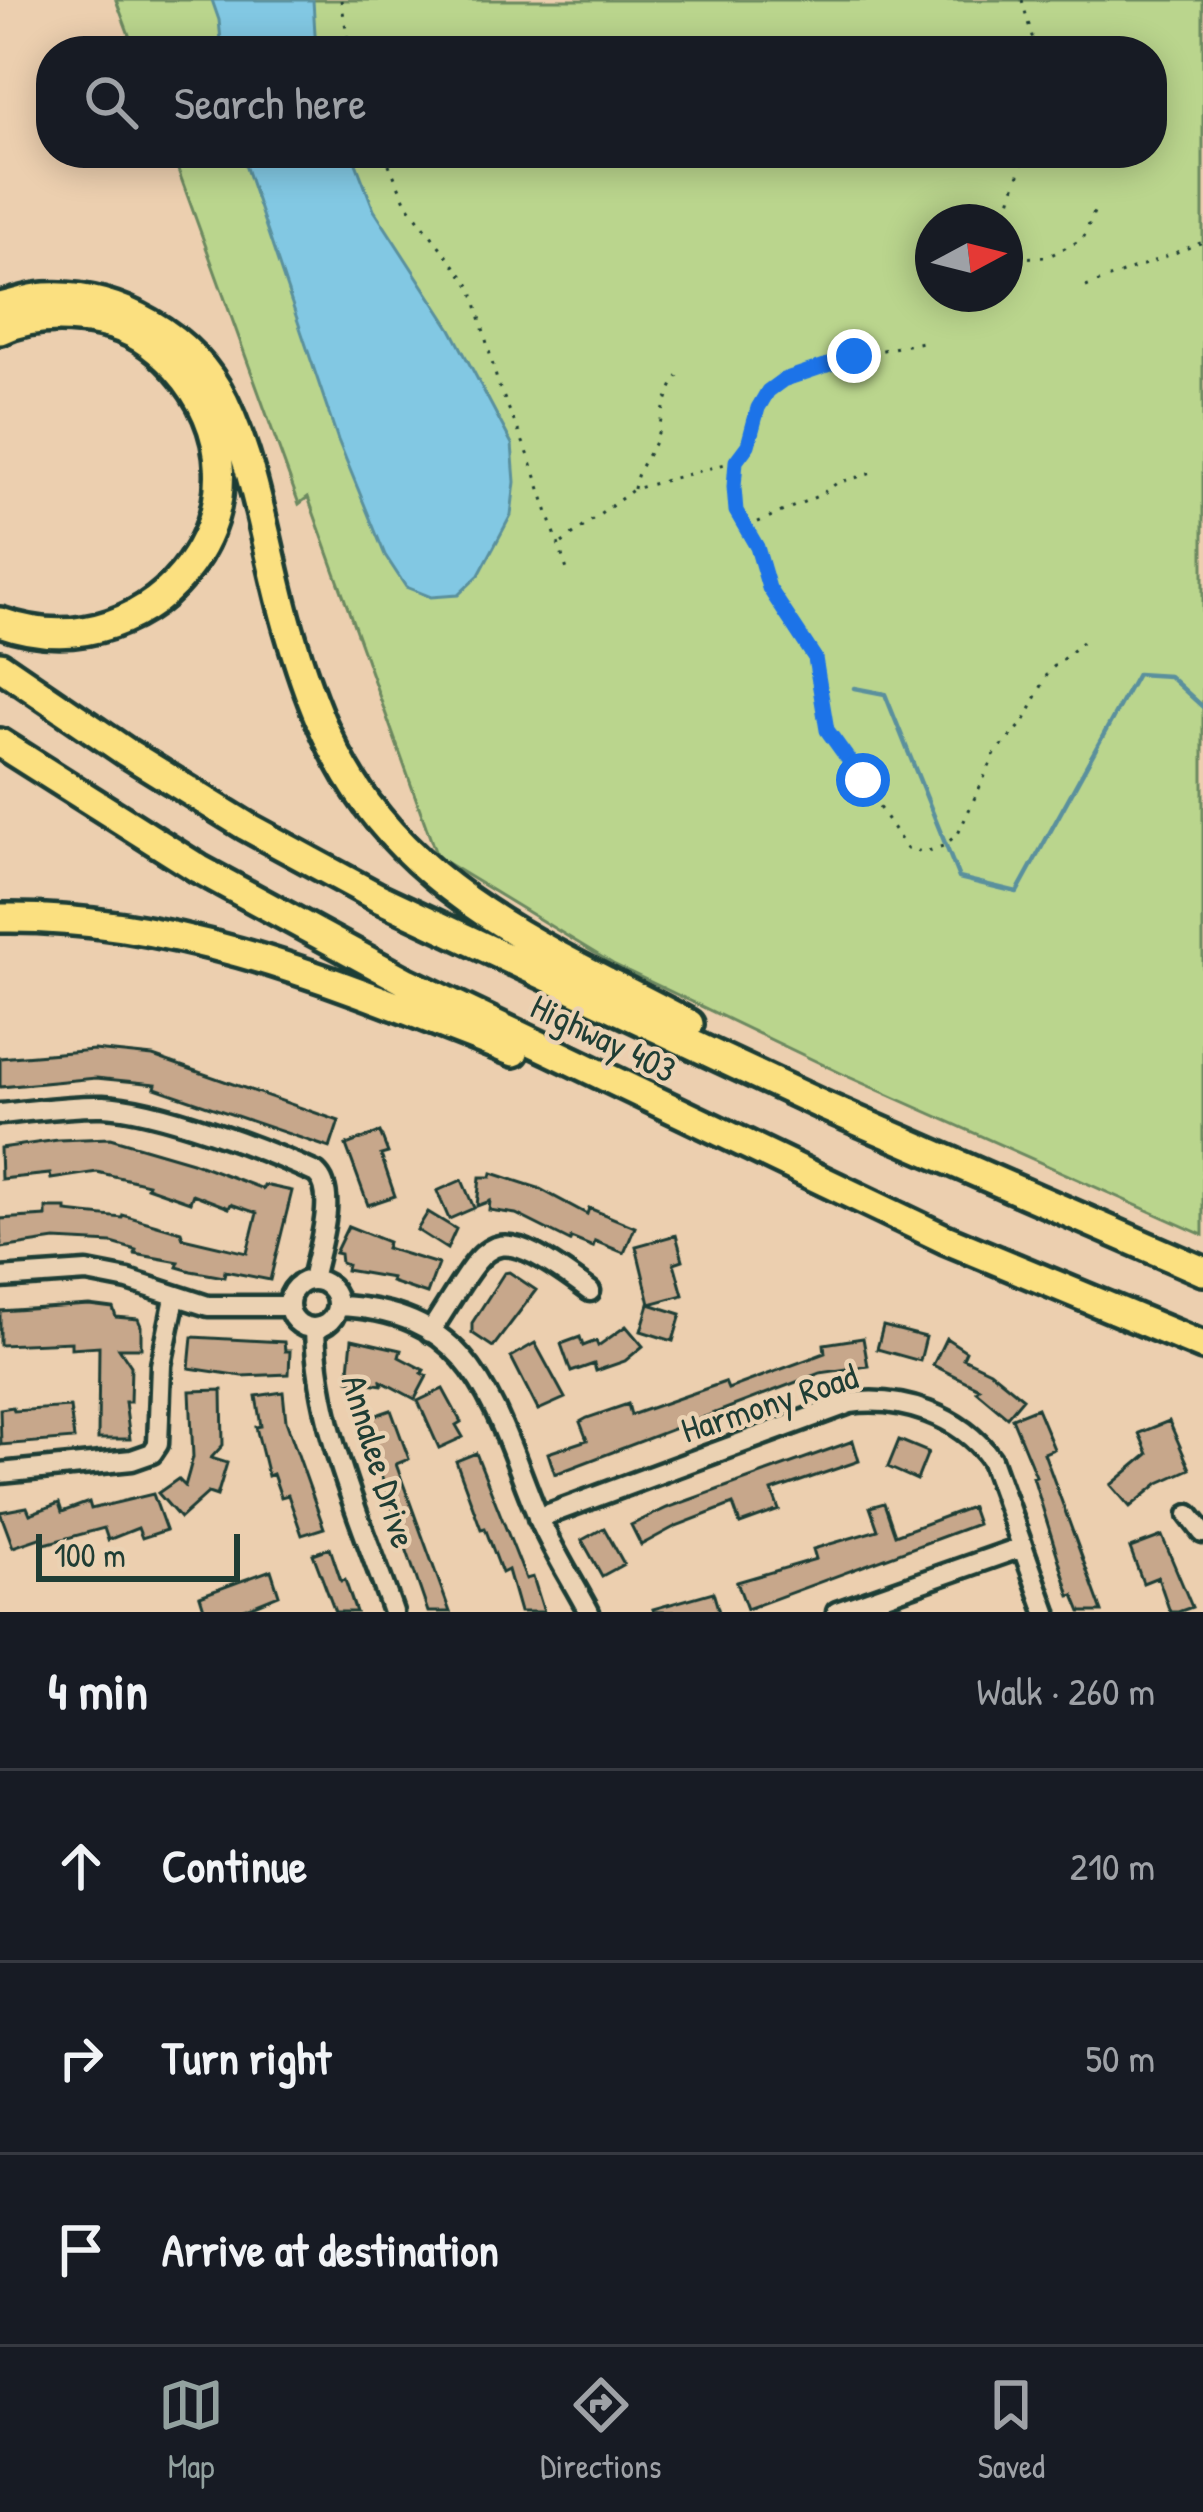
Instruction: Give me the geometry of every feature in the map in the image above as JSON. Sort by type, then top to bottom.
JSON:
[{"type":"highway","points":[[0,307],[43,297],[83,299],[122,309],[154,323],[194,360],[223,400],[252,482],[311,700],[335,753],[368,804],[446,888],[482,913],[914,1144],[1203,1271]]},
{"type":"highway","points":[[0,330],[48,318],[76,318],[141,336],[188,382],[209,419],[219,458],[217,501],[206,542],[167,592],[140,614],[66,635],[29,632],[0,622]]},
{"type":"highway","name":"Highway 403","points":[[0,666],[245,826],[377,897],[914,1144]]},
{"type":"highway","name":"Highway 403","points":[[0,743],[219,881],[407,982],[945,1239],[1203,1346]]},
{"type":"highway","points":[[0,918],[116,923],[254,955],[676,1112]]},
{"type":"street","points":[[0,1114],[128,1108],[316,1173],[323,1180],[328,1201],[312,1280]]},
{"type":"street","points":[[430,1332],[481,1253],[495,1244],[520,1248],[590,1291]]},
{"type":"street","points":[[0,1278],[87,1272],[221,1307],[289,1306]]},
{"type":"street","points":[[312,1280],[327,1285],[337,1306],[332,1319],[315,1328],[294,1320],[289,1306],[292,1291],[312,1280]]},
{"type":"street","points":[[0,1473],[132,1460],[152,1453],[158,1444],[160,1365],[175,1298]]},
{"type":"street","points":[[337,1306],[381,1310],[430,1332],[471,1367],[489,1394],[538,1518],[590,1612]]},
{"type":"street","name":"Annalee Drive","points":[[315,1328],[325,1417],[393,1612]]},
{"type":"street","name":"Harmony Road","points":[[538,1518],[850,1403],[879,1399],[905,1403],[961,1429],[991,1459],[1046,1612]]},
{"type":"street","points":[[1189,1515],[1203,1533]]},
{"type":"street","points":[[837,1612],[1022,1547]]},
{"type":"path","points":[[341,0],[347,36]]},
{"type":"path","points":[[1022,0],[1032,36]]},
{"type":"path","points":[[391,168],[417,220],[472,288],[498,384],[568,573]]},
{"type":"path","points":[[1009,204],[1020,168]]},
{"type":"path","points":[[1023,258],[1047,257],[1084,239],[1096,207]]},
{"type":"path","points":[[1086,287],[1203,242]]},
{"type":"path","points":[[927,341],[854,356],[773,385],[762,399],[748,445],[736,461],[736,511],[747,527],[769,588],[815,658],[827,730],[872,791],[902,843],[913,852],[944,846],[958,834],[995,754],[1024,722],[1049,671],[1082,642]]},
{"type":"path","points":[[634,489],[639,465],[654,442],[662,407],[678,376]]},
{"type":"path","points":[[560,544],[634,489],[736,461]]},
{"type":"path","points":[[747,527],[820,495],[837,482],[876,472]]},
{"type":"green space","points":[[116,0],[1203,0],[1203,1235],[851,1078],[613,964],[437,857],[308,497],[299,504],[177,168],[1167,168],[1167,36],[129,36]]},
{"type":"water","points":[[212,0],[313,0],[315,36],[221,36]]},
{"type":"water","points":[[246,168],[358,168],[374,210],[451,329],[512,444],[511,515],[479,575],[458,595],[431,597],[406,587],[385,555],[338,440]]},
{"type":"building","points":[[94,1050],[153,1056],[339,1121],[330,1148],[155,1088],[156,1084],[96,1078],[0,1087],[0,1058]]},
{"type":"building","points":[[380,1132],[388,1153],[381,1155],[395,1196],[368,1205],[346,1145]]},
{"type":"building","points":[[110,1138],[263,1189],[264,1185],[292,1191],[270,1280],[225,1271],[224,1277],[191,1271],[177,1267],[179,1262],[135,1254],[136,1250],[112,1243],[55,1240],[1,1248],[0,1219],[46,1216],[46,1208],[66,1208],[66,1212],[123,1215],[181,1232],[183,1238],[247,1253],[257,1213],[231,1204],[229,1208],[193,1194],[190,1202],[148,1184],[97,1172],[51,1179],[50,1174],[1,1179],[0,1148]]},
{"type":"building","points":[[492,1173],[538,1188],[587,1214],[589,1208],[635,1227],[624,1253],[595,1241],[593,1247],[570,1241],[516,1214],[489,1210],[490,1201],[477,1206],[480,1177]]},
{"type":"building","points":[[462,1180],[474,1208],[449,1219],[437,1191]]},
{"type":"building","points":[[428,1212],[456,1229],[447,1249],[417,1230]]},
{"type":"building","points":[[348,1226],[388,1242],[386,1248],[438,1264],[427,1294],[391,1282],[392,1278],[346,1270],[340,1254],[335,1253]]},
{"type":"building","points":[[676,1235],[683,1260],[674,1263],[683,1295],[650,1304],[636,1246]]},
{"type":"building","points":[[509,1272],[536,1290],[493,1347],[472,1333],[472,1323]]},
{"type":"building","points":[[649,1304],[681,1314],[673,1341],[641,1331]]},
{"type":"building","points":[[89,1305],[113,1308],[116,1317],[138,1319],[141,1326],[141,1348],[119,1348],[131,1366],[130,1402],[125,1402],[130,1439],[98,1439],[99,1346],[71,1348],[71,1342],[0,1345],[0,1311]]},
{"type":"building","points":[[626,1326],[643,1346],[625,1361],[596,1371],[594,1364],[571,1372],[561,1344],[580,1337],[583,1346],[596,1341],[598,1346]]},
{"type":"building","points":[[883,1326],[926,1337],[920,1361],[877,1349]]},
{"type":"building","points":[[192,1337],[284,1342],[285,1351],[290,1351],[289,1374],[242,1376],[189,1368]]},
{"type":"building","points":[[863,1338],[868,1366],[820,1373],[555,1474],[548,1453],[587,1440],[580,1422],[587,1418],[628,1404],[631,1415],[725,1382],[728,1389],[825,1353],[824,1344]]},
{"type":"building","points":[[946,1338],[966,1351],[963,1358],[990,1371],[1023,1398],[1007,1417],[976,1391],[979,1388],[933,1365]]},
{"type":"building","points":[[352,1339],[401,1350],[399,1357],[424,1370],[427,1376],[415,1399],[381,1381],[382,1385],[348,1380]]},
{"type":"building","points":[[535,1343],[565,1398],[538,1410],[511,1357]]},
{"type":"building","points":[[443,1389],[461,1422],[456,1425],[463,1437],[439,1448],[418,1401]]},
{"type":"building","points":[[222,1390],[223,1445],[211,1458],[227,1463],[217,1496],[208,1493],[180,1518],[158,1493],[178,1479],[185,1486],[193,1457],[190,1391]]},
{"type":"building","points":[[283,1392],[286,1421],[324,1528],[302,1535],[288,1495],[281,1497],[273,1474],[268,1476],[256,1427],[261,1426],[256,1396]]},
{"type":"building","points":[[13,1407],[14,1411],[70,1407],[74,1439],[1,1445],[0,1409]]},
{"type":"building","points":[[1037,1408],[1054,1449],[1044,1453],[1102,1612],[1081,1612],[1074,1595],[1070,1596],[1036,1476],[1012,1418]]},
{"type":"building","points":[[391,1410],[409,1459],[396,1464],[450,1612],[428,1612],[362,1420]]},
{"type":"building","points":[[1169,1421],[1190,1469],[1159,1483],[1130,1507],[1111,1485],[1148,1454],[1139,1433]]},
{"type":"building","points":[[899,1440],[928,1452],[917,1480],[888,1467]]},
{"type":"building","points":[[853,1441],[859,1461],[772,1491],[779,1510],[740,1524],[733,1504],[641,1545],[631,1525],[667,1508]]},
{"type":"building","points":[[476,1453],[526,1579],[533,1577],[544,1612],[520,1612],[508,1570],[502,1573],[485,1528],[481,1529],[456,1461]]},
{"type":"building","points":[[153,1494],[166,1530],[142,1538],[138,1528],[108,1540],[104,1528],[45,1544],[42,1537],[13,1547],[0,1512],[27,1507],[30,1514],[59,1503],[62,1512],[89,1502],[91,1509]]},
{"type":"building","points":[[884,1503],[895,1535],[971,1507],[977,1524],[747,1609],[737,1582],[816,1559],[813,1549],[878,1530],[870,1507]]},
{"type":"building","points":[[604,1528],[624,1564],[602,1576],[582,1540]]},
{"type":"building","points":[[1162,1536],[1192,1607],[1178,1612],[1170,1612],[1158,1577],[1143,1583],[1130,1548]]},
{"type":"building","points":[[330,1548],[356,1612],[335,1612],[313,1554]]},
{"type":"building","points":[[271,1570],[279,1595],[237,1612],[205,1612],[200,1596]]},
{"type":"building","points":[[713,1592],[719,1612],[653,1609]]},
{"type":"waterway","points":[[854,688],[885,694],[959,878],[1017,892],[1137,674],[1169,676],[1203,707]]},
{"type":"route","points":[[854,356],[773,385],[758,408],[748,445],[736,461],[734,487],[736,511],[757,547],[769,588],[815,658],[827,730],[863,780]]}]
